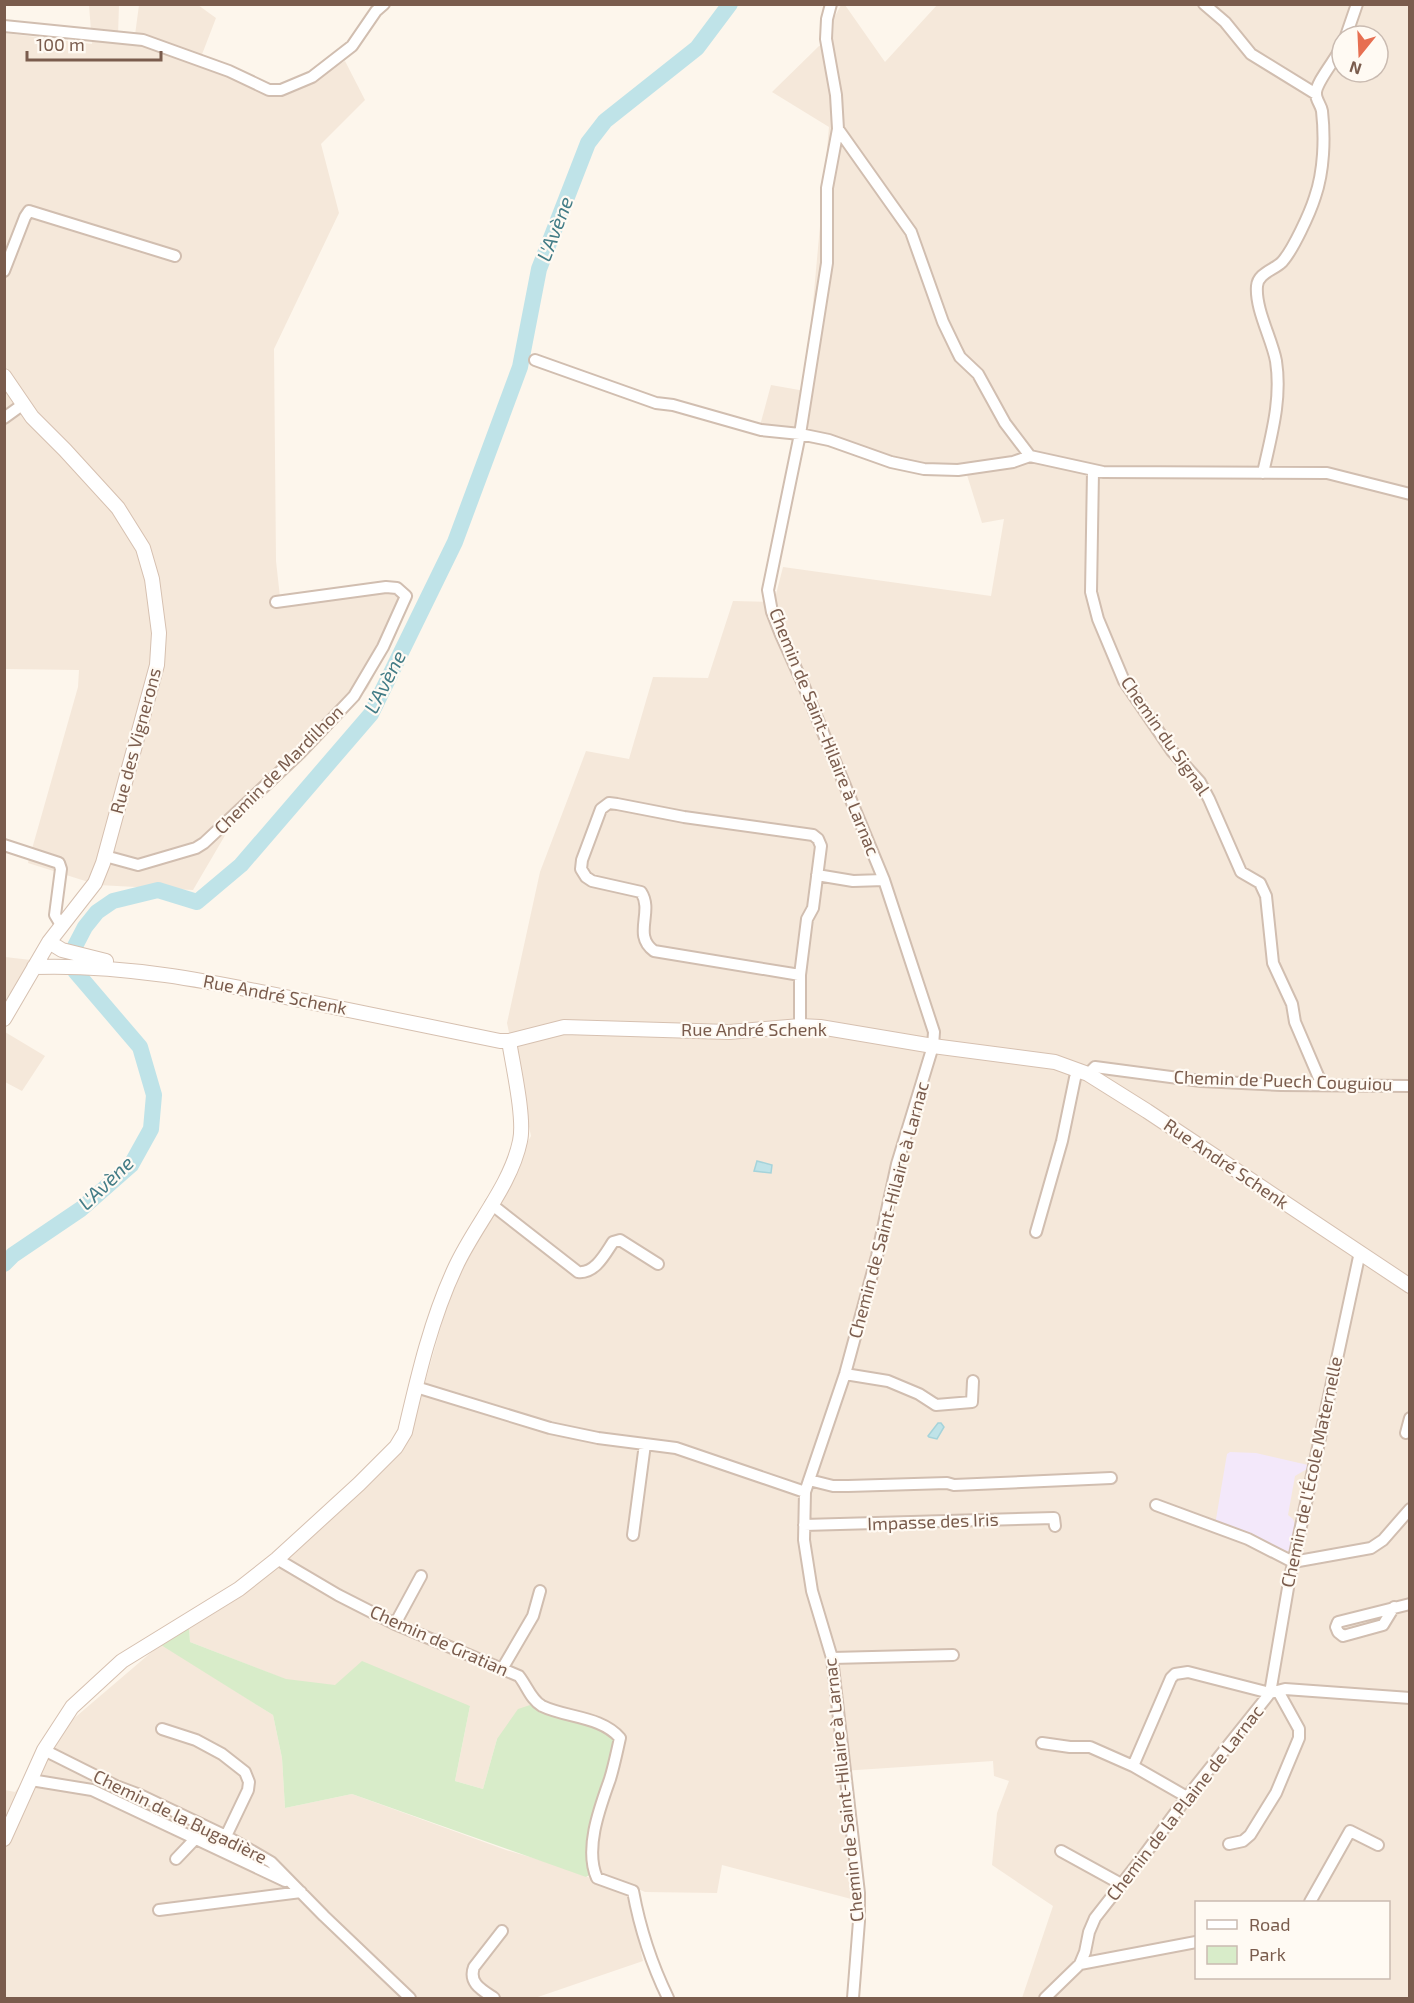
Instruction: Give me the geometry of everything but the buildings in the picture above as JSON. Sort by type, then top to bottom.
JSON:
[{"type":"street","points":[[4,26],[143,40],[229,71],[268,90],[281,90],[312,77],[352,46],[376,11],[384,4]]},
{"type":"street","name":"Chemin de Saint-Hilaire à Larnac","points":[[831,4],[827,19],[826,39],[836,95],[837,129],[827,188],[827,263],[800,434],[768,590],[772,612],[781,635],[884,880],[934,1032],[933,1046],[897,1164],[877,1256],[845,1374],[805,1492],[804,1540],[812,1591],[831,1658],[859,1893],[853,1998]]},
{"type":"street","points":[[1204,4],[1225,22],[1251,54],[1316,94],[1322,109],[1323,153],[1316,195],[1306,220],[1282,262],[1262,275],[1257,285],[1258,300],[1275,359],[1279,387],[1263,474]]},
{"type":"street","points":[[1350,24],[1357,4]]},
{"type":"street","points":[[1316,94],[1330,66]]},
{"type":"street","points":[[837,129],[912,232],[943,322],[956,350],[978,374],[1005,423],[1030,456]]},
{"type":"street","points":[[4,271],[29,211],[175,256]]},
{"type":"street","points":[[535,360],[656,403],[673,405],[761,429],[828,440],[891,462],[924,469],[969,468],[1013,462],[1030,456],[1094,471],[1327,473],[1410,494]]},
{"type":"street","name":"Rue des Vignerons","points":[[4,376],[22,405],[43,430],[108,495],[140,542],[147,557],[152,579],[159,633],[157,665],[105,856],[95,883],[49,942],[4,1019]]},
{"type":"street","points":[[4,418],[22,405]]},
{"type":"street","name":"Chemin du Signal","points":[[1094,471],[1091,592],[1098,620],[1124,681],[1172,751],[1200,782],[1241,872],[1260,883],[1266,896],[1273,963],[1292,1004],[1295,1022],[1322,1085]]},
{"type":"street","name":"Chemin de Mardilhon","points":[[105,856],[138,865],[196,848],[204,843],[300,753],[354,696],[383,646],[406,596],[397,588],[386,587],[276,602]]},
{"type":"street","points":[[800,975],[654,951],[646,945],[643,939],[646,899],[641,892],[592,881],[581,869],[582,860],[601,809],[609,803],[684,817],[813,835],[818,839],[821,846],[813,908],[807,919],[800,975],[800,1026]]},
{"type":"street","points":[[4,844],[59,863],[61,870],[55,915],[62,925]]},
{"type":"street","points":[[817,875],[853,880],[884,880]]},
{"type":"street","name":"Rue André Schenk","points":[[49,942],[89,961],[235,986],[509,1041],[564,1027],[729,1032],[800,1026],[820,1027],[933,1046],[1054,1062],[1083,1072],[1410,1286]]},
{"type":"street","name":"Rue André Schenk","points":[[34,967],[89,961]]},
{"type":"street","points":[[4,1839],[44,1750],[72,1707],[122,1661],[239,1589],[277,1559],[396,1448],[405,1432],[440,1304],[457,1264],[509,1172],[520,1140],[521,1125],[509,1041]]},
{"type":"street","name":"Chemin de Puech Couguiou","points":[[1083,1072],[1095,1067],[1201,1081],[1410,1086]]},
{"type":"street","points":[[1036,1232],[1062,1142],[1075,1078],[1083,1072]]},
{"type":"street","points":[[491,1204],[578,1272],[585,1273],[592,1268],[602,1259],[613,1242],[620,1240],[657,1264]]},
{"type":"street","name":"Chemin de l'École Maternelle","points":[[1274,1692],[1293,1562],[1360,1252]]},
{"type":"street","points":[[845,1374],[888,1381],[919,1394],[936,1405],[972,1402],[973,1381]]},
{"type":"street","points":[[416,1387],[550,1428],[598,1438],[676,1448],[805,1492]]},
{"type":"street","points":[[1406,1433],[1410,1418]]},
{"type":"street","points":[[633,1535],[645,1443]]},
{"type":"street","points":[[809,1480],[849,1486],[947,1483],[954,1485],[1076,1474],[1111,1478]]},
{"type":"street","points":[[1156,1505],[1248,1539],[1293,1562],[1371,1548],[1383,1540],[1410,1509]]},
{"type":"street","name":"Impasse des Iris","points":[[804,1525],[1054,1518],[1055,1526]]},
{"type":"street","name":"Chemin de Gratian","points":[[277,1559],[338,1595],[395,1624],[519,1676],[531,1696],[541,1705],[611,1728],[620,1738],[599,1808],[594,1836],[593,1869],[597,1878],[633,1891],[639,1925],[652,1964],[668,1998]]},
{"type":"street","points":[[395,1624],[421,1576]]},
{"type":"street","points":[[502,1668],[532,1616],[540,1591]]},
{"type":"street","points":[[1394,1607],[1383,1625],[1343,1636],[1336,1627],[1338,1622],[1394,1607],[1410,1604]]},
{"type":"street","points":[[831,1658],[952,1655]]},
{"type":"street","points":[[1133,1766],[1171,1678],[1175,1674],[1188,1672],[1274,1692],[1299,1729],[1299,1738],[1276,1793],[1250,1835],[1244,1841],[1229,1844]]},
{"type":"street","name":"Chemin de la Plaine de Larnac","points":[[1080,1964],[1095,1918],[1187,1797],[1274,1692],[1285,1689],[1410,1698]]},
{"type":"street","points":[[162,1729],[196,1740],[222,1754],[245,1772],[249,1782],[248,1790],[226,1836]]},
{"type":"street","points":[[1042,1743],[1090,1747],[1133,1766],[1187,1797]]},
{"type":"street","name":"Chemin de la Bugadière","points":[[44,1750],[226,1836],[272,1862],[410,1998]]},
{"type":"street","points":[[30,1779],[92,1790],[291,1882]]},
{"type":"street","points":[[1311,1901],[1350,1831],[1378,1845]]},
{"type":"street","points":[[176,1859],[196,1839]]},
{"type":"street","points":[[1060,1851],[1122,1884]]},
{"type":"street","points":[[159,1910],[301,1892]]},
{"type":"street","points":[[494,1998],[474,1983],[471,1973],[502,1931]]},
{"type":"street","points":[[1044,1998],[1080,1964],[1195,1942]]},
{"type":"shaded area","points":[[89,5],[119,5],[118,35],[135,35],[139,5],[198,5],[216,18],[201,57],[279,97],[345,61],[365,100],[321,144],[339,213],[274,349],[276,561],[280,597],[397,585],[412,599],[368,688],[324,738],[227,832],[193,890],[98,885],[28,863],[78,687],[79,670],[5,669],[4,33],[92,44]]},
{"type":"shaded area","points":[[841,5],[845,5],[885,62],[937,5],[1409,5],[1409,1998],[1022,1998],[1053,1906],[992,1865],[997,1813],[1009,1781],[994,1776],[993,1761],[842,1771],[855,1900],[722,1865],[717,1893],[645,1892],[596,1871],[497,1739],[483,1789],[455,1781],[470,1706],[287,1680],[190,1642],[189,1626],[409,1438],[454,1281],[531,1136],[507,1023],[540,872],[586,751],[629,759],[653,677],[708,678],[733,601],[774,602],[783,567],[991,596],[1004,519],[982,523],[967,475],[758,433],[771,385],[805,391],[829,127],[772,92],[819,46],[833,39],[834,18]]},
{"type":"shaded area","points":[[5,957],[31,960],[5,1006]]},
{"type":"shaded area","points":[[5,1032],[45,1056],[22,1091],[5,1082]]},
{"type":"shaded area","points":[[1230,1452],[1256,1453],[1308,1465],[1307,1469],[1295,1476],[1288,1515],[1293,1519],[1296,1528],[1290,1552],[1215,1525],[1227,1454]]},
{"type":"shaded area","points":[[161,1644],[273,1715],[282,1758],[285,1808],[352,1794],[506,1850],[560,1866],[628,1893],[643,1961],[535,1998],[5,1998],[5,1790],[15,1792],[58,1732]]},
{"type":"green space","points":[[189,1626],[190,1642],[286,1679],[335,1685],[362,1661],[470,1706],[455,1781],[483,1789],[497,1739],[518,1709],[533,1704],[606,1729],[615,1740],[589,1842],[596,1871],[586,1877],[352,1794],[285,1808],[282,1758],[273,1715],[161,1645]]},
{"type":"water","points":[[757,1161],[772,1165],[771,1173],[754,1171]]},
{"type":"water","points":[[938,1423],[944,1427],[937,1439],[929,1437],[928,1436]]},
{"type":"waterway","name":"L'Avène","points":[[4,1264],[13,1255],[81,1209],[131,1165],[151,1129],[154,1095],[140,1047],[75,971],[73,950],[85,927],[97,912],[113,901],[158,890],[197,902],[241,865],[371,714],[455,542],[520,367],[539,269],[588,143],[605,121],[697,48],[730,4]]}]
